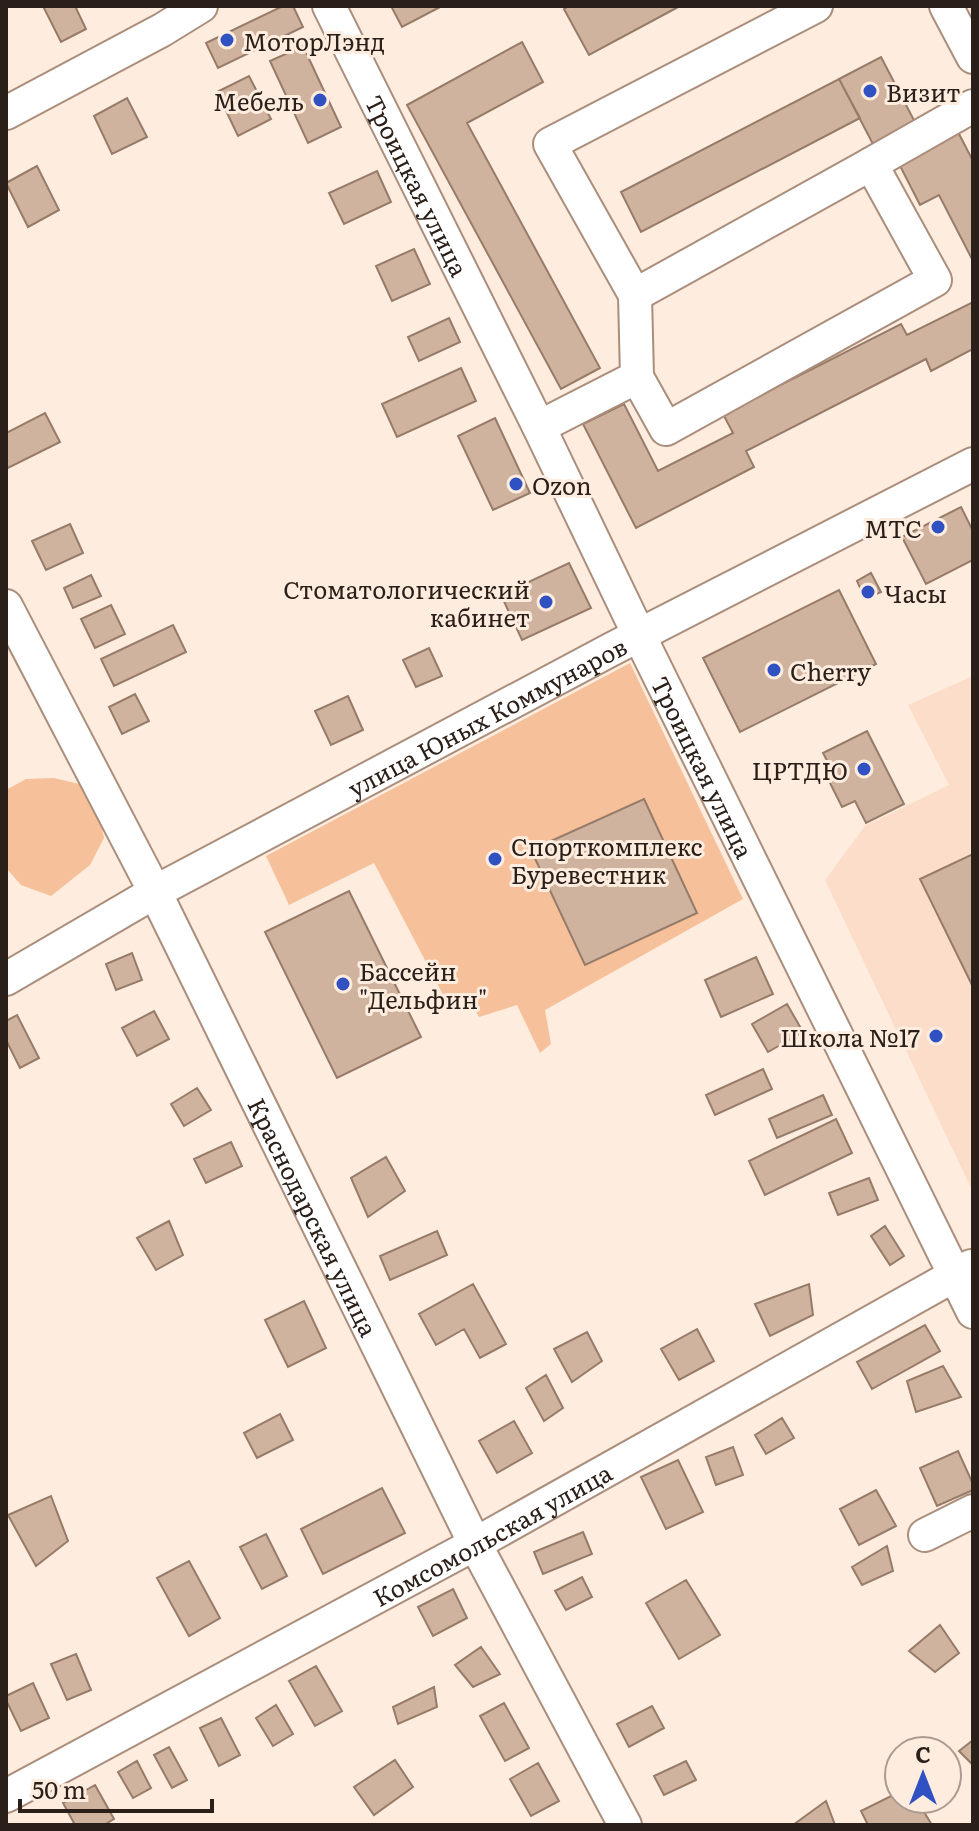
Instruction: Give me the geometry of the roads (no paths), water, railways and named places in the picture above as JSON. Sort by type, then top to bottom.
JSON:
[{"type":"street","points":[[6,113],[156,18],[201,6]]},
{"type":"street","name":"Троицкая улица","points":[[329,6],[639,635],[964,1270],[973,1312]]},
{"type":"street","points":[[816,6],[550,144],[635,295],[637,377],[666,429],[935,280],[871,164]]},
{"type":"street","points":[[946,6],[973,57]]},
{"type":"street","points":[[635,295],[973,106]]},
{"type":"street","points":[[539,427],[637,377]]},
{"type":"street","name":"улица Юных Коммунаров","points":[[6,979],[155,892],[639,635],[973,464]]},
{"type":"street","name":"Краснодарская улица","points":[[6,606],[155,892],[475,1544],[625,1825]]},
{"type":"street","name":"Комсомольская улица","points":[[6,1796],[475,1544],[964,1270]]},
{"type":"street","points":[[925,1535],[973,1511]]},
{"type":"place","name":"МоторЛэнд","points":[[227,40]]},
{"type":"place","name":"Визит","points":[[870,91]]},
{"type":"place","name":"Мебель","points":[[320,100]]},
{"type":"place","name":"Ozon","points":[[516,484]]},
{"type":"place","name":"МТС","points":[[938,527]]},
{"type":"place","name":"Часы","points":[[868,592]]},
{"type":"place","name":"Стоматологический кабинет","points":[[546,602]]},
{"type":"place","name":"Cherry","points":[[774,670]]},
{"type":"place","name":"ЦРТДЮ","points":[[864,769]]},
{"type":"place","name":"Cпорткомплекс Буревестник","points":[[495,859]]},
{"type":"place","name":"Бассейн \"Дельфин\"","points":[[343,984]]},
{"type":"place","name":"Школа №17","points":[[936,1036]]}]
